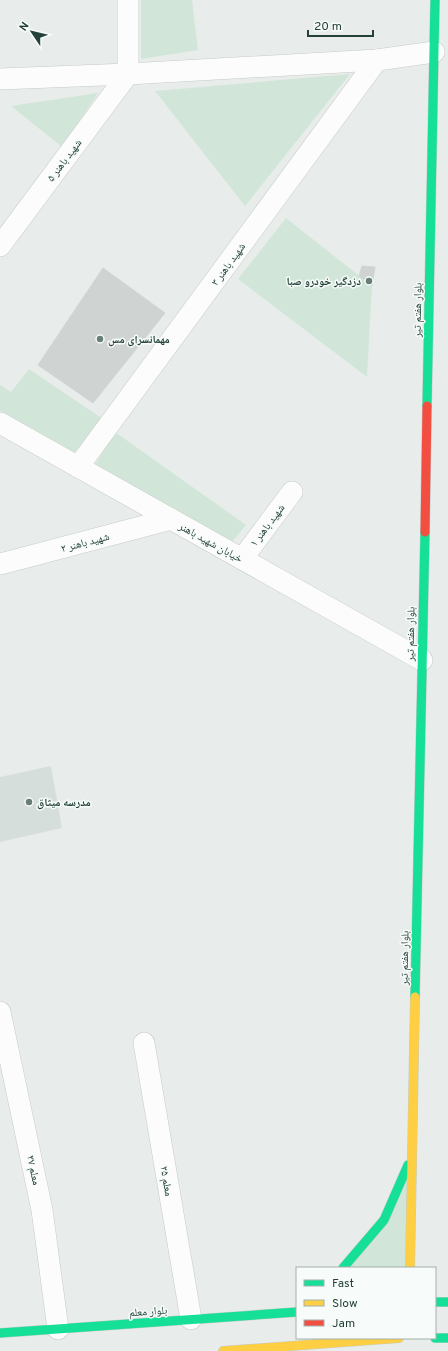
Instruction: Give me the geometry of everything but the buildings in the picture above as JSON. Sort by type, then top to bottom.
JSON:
[{"type":"main road","name":"بلوار هفتم تیر","points":[[410,1267],[435,0]]},
{"type":"main road","points":[[345,1267],[384,1220],[412,1156]]},
{"type":"main road","points":[[436,1302],[448,1302]]},
{"type":"main road","points":[[282,1313],[296,1303]]},
{"type":"main road","name":"بلوار معلم","points":[[0,1333],[296,1312]]},
{"type":"main road","points":[[436,1338],[448,1338]]},
{"type":"main road","points":[[223,1351],[288,1349],[389,1339]]},
{"type":"street","points":[[128,0],[128,74]]},
{"type":"street","points":[[0,79],[128,74],[377,60],[434,52]]},
{"type":"street","name":"شهید باهنر ۳","points":[[78,467],[377,60]]},
{"type":"street","name":"شهید باهنر ۵","points":[[0,246],[128,74]]},
{"type":"street","name":"خیابان شهید باهنر","points":[[0,423],[422,660]]},
{"type":"street","name":"شهید باهنر ۱","points":[[242,559],[292,492]]},
{"type":"street","name":"شهید باهنر ۲","points":[[0,564],[171,519]]},
{"type":"street","name":"معلم ۲۷","points":[[0,1012],[42,1210],[58,1329]]},
{"type":"street","name":"معلم ۲۵","points":[[144,1043],[191,1319]]},
{"type":"shaded area","name":"مدرسه میثاق","points":[[51,766],[62,828],[0,842],[0,777]]},
{"type":"green space","points":[[141,0],[192,0],[198,50],[141,59]]},
{"type":"green space","points":[[350,74],[245,206],[155,91]]},
{"type":"green space","points":[[98,93],[62,147],[11,106]]},
{"type":"green space","points":[[286,218],[372,286],[367,377],[238,279]]},
{"type":"green space","points":[[29,369],[103,419],[72,455],[0,411],[0,385],[11,392]]},
{"type":"green space","points":[[115,432],[246,525],[230,544],[95,465]]},
{"type":"green space","points":[[410,1169],[407,1267],[348,1267]]},
{"type":"traffic: fast","points":[[427,406],[435,0]]},
{"type":"traffic: fast","points":[[415,997],[425,532]]},
{"type":"traffic: fast","points":[[344,1267],[384,1220],[408,1165]]},
{"type":"traffic: fast","points":[[436,1302],[448,1302]]},
{"type":"traffic: fast","points":[[0,1333],[296,1312]]},
{"type":"traffic: fast","points":[[436,1338],[448,1338]]},
{"type":"traffic: slow","points":[[410,1267],[415,997]]},
{"type":"traffic: slow","points":[[223,1351],[385,1339]]},
{"type":"traffic: jam","points":[[425,532],[427,406]]},
{"type":"place","name":"دزدگیر خودرو صبا","points":[[369,281]]},
{"type":"place","name":"مهمانسرای مس","points":[[100,339]]},
{"type":"place","name":"مدرسه میثاق","points":[[29,802]]}]
